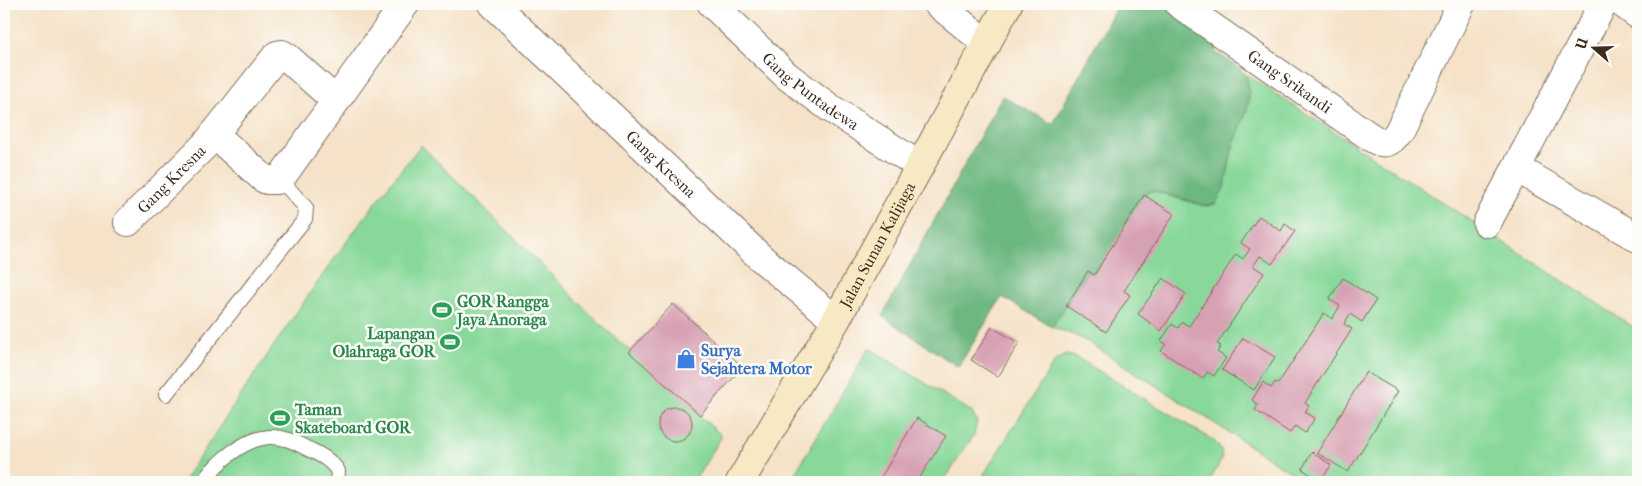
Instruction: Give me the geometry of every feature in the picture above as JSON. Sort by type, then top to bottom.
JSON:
[{"type":"main road","name":"Jalan Sunan Kalijaga","points":[[740,482],[836,320],[1008,4]]},
{"type":"street","points":[[280,179],[405,4]]},
{"type":"street","name":"Gang Kresna","points":[[493,4],[762,258],[836,320]]},
{"type":"street","name":"Gang Puntadewa","points":[[712,4],[787,76],[830,108],[920,166]]},
{"type":"street","points":[[938,4],[987,44]]},
{"type":"street","name":"Gang Srikandi","points":[[1179,4],[1379,142],[1390,143],[1400,131],[1462,4]]},
{"type":"street","points":[[1487,223],[1603,4]]},
{"type":"street","points":[[1623,4],[1638,15]]},
{"type":"street","name":"Gang Kresna","points":[[128,222],[214,134],[278,54],[288,58],[336,101]]},
{"type":"street","name":"Gang Kresna","points":[[214,134],[263,178],[274,181],[280,179]]},
{"type":"street","points":[[1516,168],[1638,238]]},
{"type":"lane","points":[[166,394],[305,219],[306,208],[280,179]]},
{"type":"lane","points":[[202,482],[215,467],[237,450],[255,440],[270,437],[292,442],[314,451],[338,471],[337,482]]},
{"type":"green space","points":[[1118,4],[1170,4],[1223,40],[1215,52],[1238,67],[1245,75],[1249,88],[1248,106],[1232,150],[1226,178],[1219,198],[1215,204],[1208,206],[1154,191],[1147,192],[1094,275],[1088,271],[1052,327],[1002,297],[958,367],[882,316],[1002,96],[1053,124]]},
{"type":"green space","points":[[1244,73],[1638,330],[1638,482],[1306,482],[1088,342],[1052,327],[1088,271],[1094,274],[1147,192],[1154,191],[1203,206],[1215,204],[1225,185],[1232,150],[1246,112],[1249,92]]},
{"type":"green space","name":"GOR Rangga Jaya Anoraga","points":[[421,145],[608,331],[722,436],[694,482],[183,482],[328,268]]},
{"type":"green space","points":[[869,348],[972,412],[977,422],[974,435],[943,482],[790,482]]},
{"type":"green space","points":[[1066,355],[1076,357],[1214,441],[1221,449],[1222,459],[1209,482],[979,482],[1055,361]]},
{"type":"building","points":[[1144,195],[1174,214],[1124,291],[1130,295],[1106,332],[1066,306],[1088,271],[1094,275]]},
{"type":"building","points":[[1259,216],[1281,231],[1285,224],[1295,231],[1272,264],[1260,256],[1253,266],[1264,273],[1217,344],[1221,346],[1217,352],[1226,358],[1214,376],[1207,372],[1203,379],[1161,351],[1166,344],[1161,341],[1172,324],[1178,328],[1182,322],[1189,326],[1236,254],[1243,259],[1250,249],[1241,243]]},
{"type":"building","points":[[1163,278],[1186,294],[1161,331],[1138,314]]},
{"type":"building","points":[[1343,278],[1376,300],[1362,322],[1350,314],[1344,324],[1352,329],[1305,403],[1309,406],[1305,412],[1315,418],[1305,433],[1295,426],[1290,433],[1255,410],[1258,405],[1252,400],[1263,382],[1271,388],[1275,382],[1278,384],[1324,313],[1332,319],[1340,306],[1329,299]]},
{"type":"building","name":"Surya Sejahtera Motor","points":[[673,304],[743,367],[700,415],[629,352]]},
{"type":"building","points":[[992,327],[1019,343],[998,377],[971,360]]},
{"type":"building","points":[[1243,338],[1275,357],[1254,390],[1222,370]]},
{"type":"building","points":[[1366,372],[1398,391],[1348,472],[1317,453]]},
{"type":"building","points":[[675,407],[682,408],[687,412],[691,417],[691,431],[687,436],[682,440],[675,441],[668,440],[663,436],[659,431],[658,424],[659,417],[663,412],[668,408]]},
{"type":"building","points":[[917,418],[946,436],[917,482],[878,482]]},
{"type":"building","points":[[1312,452],[1331,465],[1321,481],[1302,469]]},
{"type":"place","name":"GOR Rangga Jaya Anoraga","points":[[442,310]]},
{"type":"place","name":"Lapangan Olahraga GOR","points":[[450,342]]},
{"type":"place","name":"Surya Sejahtera Motor","points":[[686,359]]},
{"type":"place","name":"Taman Skateboard GOR","points":[[280,418]]}]
